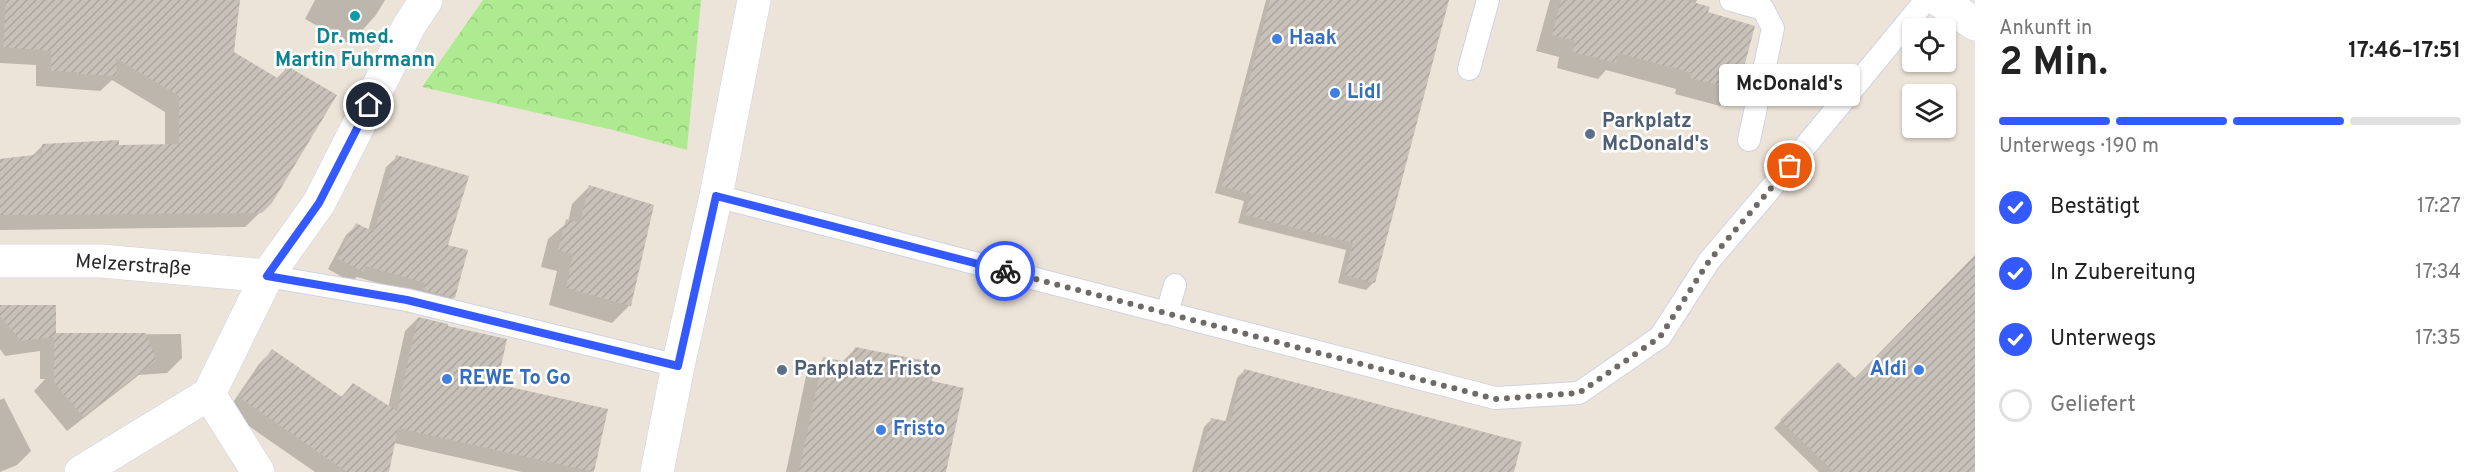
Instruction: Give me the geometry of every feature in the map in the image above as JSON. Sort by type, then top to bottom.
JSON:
[{"type":"street","points":[[81,472],[209,394],[267,276],[319,203],[409,26],[426,0]]},
{"type":"street","points":[[657,472],[716,196],[754,0]]},
{"type":"street","points":[[1939,0],[1975,24]]},
{"type":"street","name":"Melzerstraße","points":[[0,261],[102,261],[267,276]]},
{"type":"street","points":[[209,394],[258,472]]},
{"type":"lane","points":[[1469,69],[1488,0]]},
{"type":"lane","points":[[1731,0],[1762,9],[1773,28],[1749,140]]},
{"type":"lane","points":[[716,196],[1495,399],[1579,393],[1660,337],[1709,261],[1926,0]]},
{"type":"lane","points":[[267,276],[407,300],[678,366]]},
{"type":"lane","points":[[1167,313],[1175,285]]},
{"type":"green space","points":[[483,0],[701,0],[687,150],[613,130],[422,87]]},
{"type":"building","points":[[6,0],[240,0],[234,52],[279,79],[287,66],[337,95],[272,203],[262,213],[0,215],[0,159],[42,154],[42,144],[119,140],[119,145],[179,144],[179,96],[116,58],[117,76],[77,74],[78,72],[51,71],[51,51],[3,47]]},
{"type":"building","name":"Lidl","points":[[1270,0],[1449,0],[1375,283],[1345,275],[1353,243],[1245,215],[1251,194],[1222,186]]},
{"type":"building","points":[[1561,0],[1686,0],[1710,7],[1708,12],[1755,26],[1738,90],[1690,78],[1692,73],[1618,53],[1616,63],[1573,52],[1575,41],[1552,35]]},
{"type":"building","points":[[396,155],[469,176],[448,245],[468,250],[455,298],[424,290],[425,283],[366,266],[363,272],[337,258],[356,223],[374,232]]},
{"type":"building","points":[[589,185],[654,205],[631,306],[566,288],[573,254],[558,250],[566,219],[580,223]]},
{"type":"building","name":"Aldi","points":[[1975,255],[1975,472],[1834,472],[1780,420],[1838,362],[1855,378]]},
{"type":"building","points":[[0,305],[56,305],[56,333],[146,333],[156,360],[83,417],[54,382],[54,337],[21,341],[0,316]]},
{"type":"building","points":[[418,317],[507,339],[497,384],[608,409],[594,472],[398,428],[389,472],[347,472],[239,397],[272,349],[342,397],[353,383],[397,411]]},
{"type":"building","name":"Fristo","points":[[855,347],[936,363],[932,381],[964,388],[946,472],[799,472],[823,357],[852,363]]},
{"type":"building","points":[[1244,369],[1522,442],[1514,472],[1197,472],[1211,418],[1230,422]]},
{"type":"way so far","points":[[1005,271],[1495,399],[1579,393],[1660,337],[1709,261],[1790,166]]},
{"type":"place","name":"Dr. med. Martin Fuhrmann","points":[[355,16]]},
{"type":"place","name":"Haak","points":[[1277,39]]},
{"type":"place","name":"Lidl","points":[[1335,93]]},
{"type":"place","name":"Parkplatz McDonald's","points":[[1590,134]]},
{"type":"place","name":"McDonald's","points":[[1790,166]]},
{"type":"place","name":"Parkplatz Fristo","points":[[782,370]]},
{"type":"place","name":"Aldi","points":[[1919,370]]},
{"type":"place","name":"REWE To Go","points":[[447,379]]},
{"type":"place","name":"Fristo","points":[[881,430]]},
{"type":"route","points":[[369,105],[319,203],[267,276],[407,300],[678,366],[716,196],[1005,271]]}]
